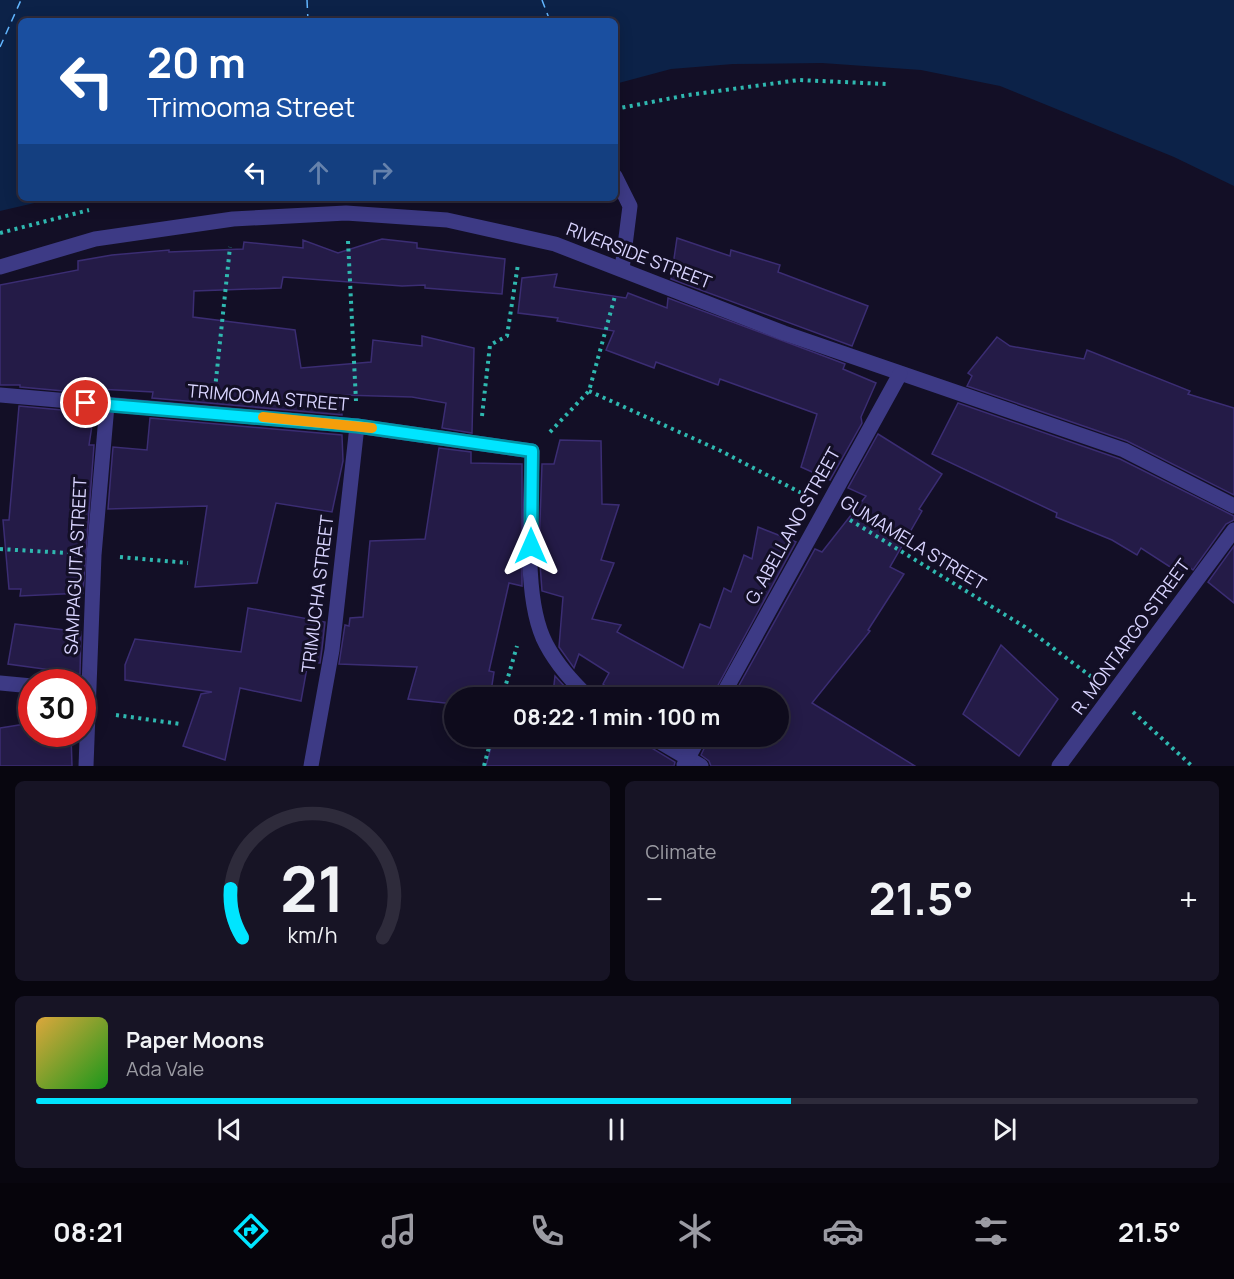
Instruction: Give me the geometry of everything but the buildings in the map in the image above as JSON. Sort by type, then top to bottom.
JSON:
[{"type":"street","points":[[618,182],[630,206],[622,269]]},
{"type":"street","name":"RIVERSIDE STREET","points":[[0,267],[95,239],[233,219],[346,213],[447,220],[555,244],[670,290],[900,374],[1124,450],[1234,506]]},
{"type":"street","name":"G. ABELLANO STREET","points":[[727,687],[900,374]]},
{"type":"street","name":"TRIMOOMA STREET","points":[[0,394],[357,426],[532,451]]},
{"type":"street","name":"SAMPAGUITA STREET","points":[[87,669],[107,405]]},
{"type":"street","name":"TRIMUCHA STREET","points":[[311,766],[332,650],[357,426]]},
{"type":"street","points":[[532,451],[531,594],[544,642],[566,676],[578,687]]},
{"type":"street","name":"R. MONTARGO STREET","points":[[1059,766],[1234,530]]},
{"type":"street","points":[[0,683],[18,685]]},
{"type":"street","name":"SAMPAGUITA STREET","points":[[86,766],[87,747]]},
{"type":"street","points":[[666,747],[691,764],[696,747]]},
{"type":"path","points":[[618,108],[688,95],[799,80],[886,84]]},
{"type":"path","points":[[346,213],[357,426]]},
{"type":"path","points":[[212,412],[233,219]]},
{"type":"path","points":[[479,444],[490,345],[507,336],[523,237]]},
{"type":"path","points":[[532,451],[588,391],[622,269]]},
{"type":"path","name":"GUMAMELA STREET","points":[[588,391],[721,451],[826,506],[917,559],[1025,627],[1114,694],[1192,766]]},
{"type":"path","points":[[0,549],[188,563]]},
{"type":"path","points":[[96,712],[180,724]]},
{"type":"path","points":[[484,766],[489,747]]},
{"type":"water","points":[[0,0],[1234,0],[1234,186],[1174,157],[1000,86],[921,70],[822,63],[733,64],[671,69],[618,83],[618,18],[18,18],[18,201],[43,201],[0,211]]},
{"type":"ferry route","points":[[0,47],[21,0]]},
{"type":"ferry route","points":[[307,0],[308,18]]},
{"type":"ferry route","points":[[542,0],[549,18]]},
{"type":"slow traffic","points":[[263,417],[372,428]]},
{"type":"route","points":[[86,403],[357,426],[532,451],[531,546]]}]
